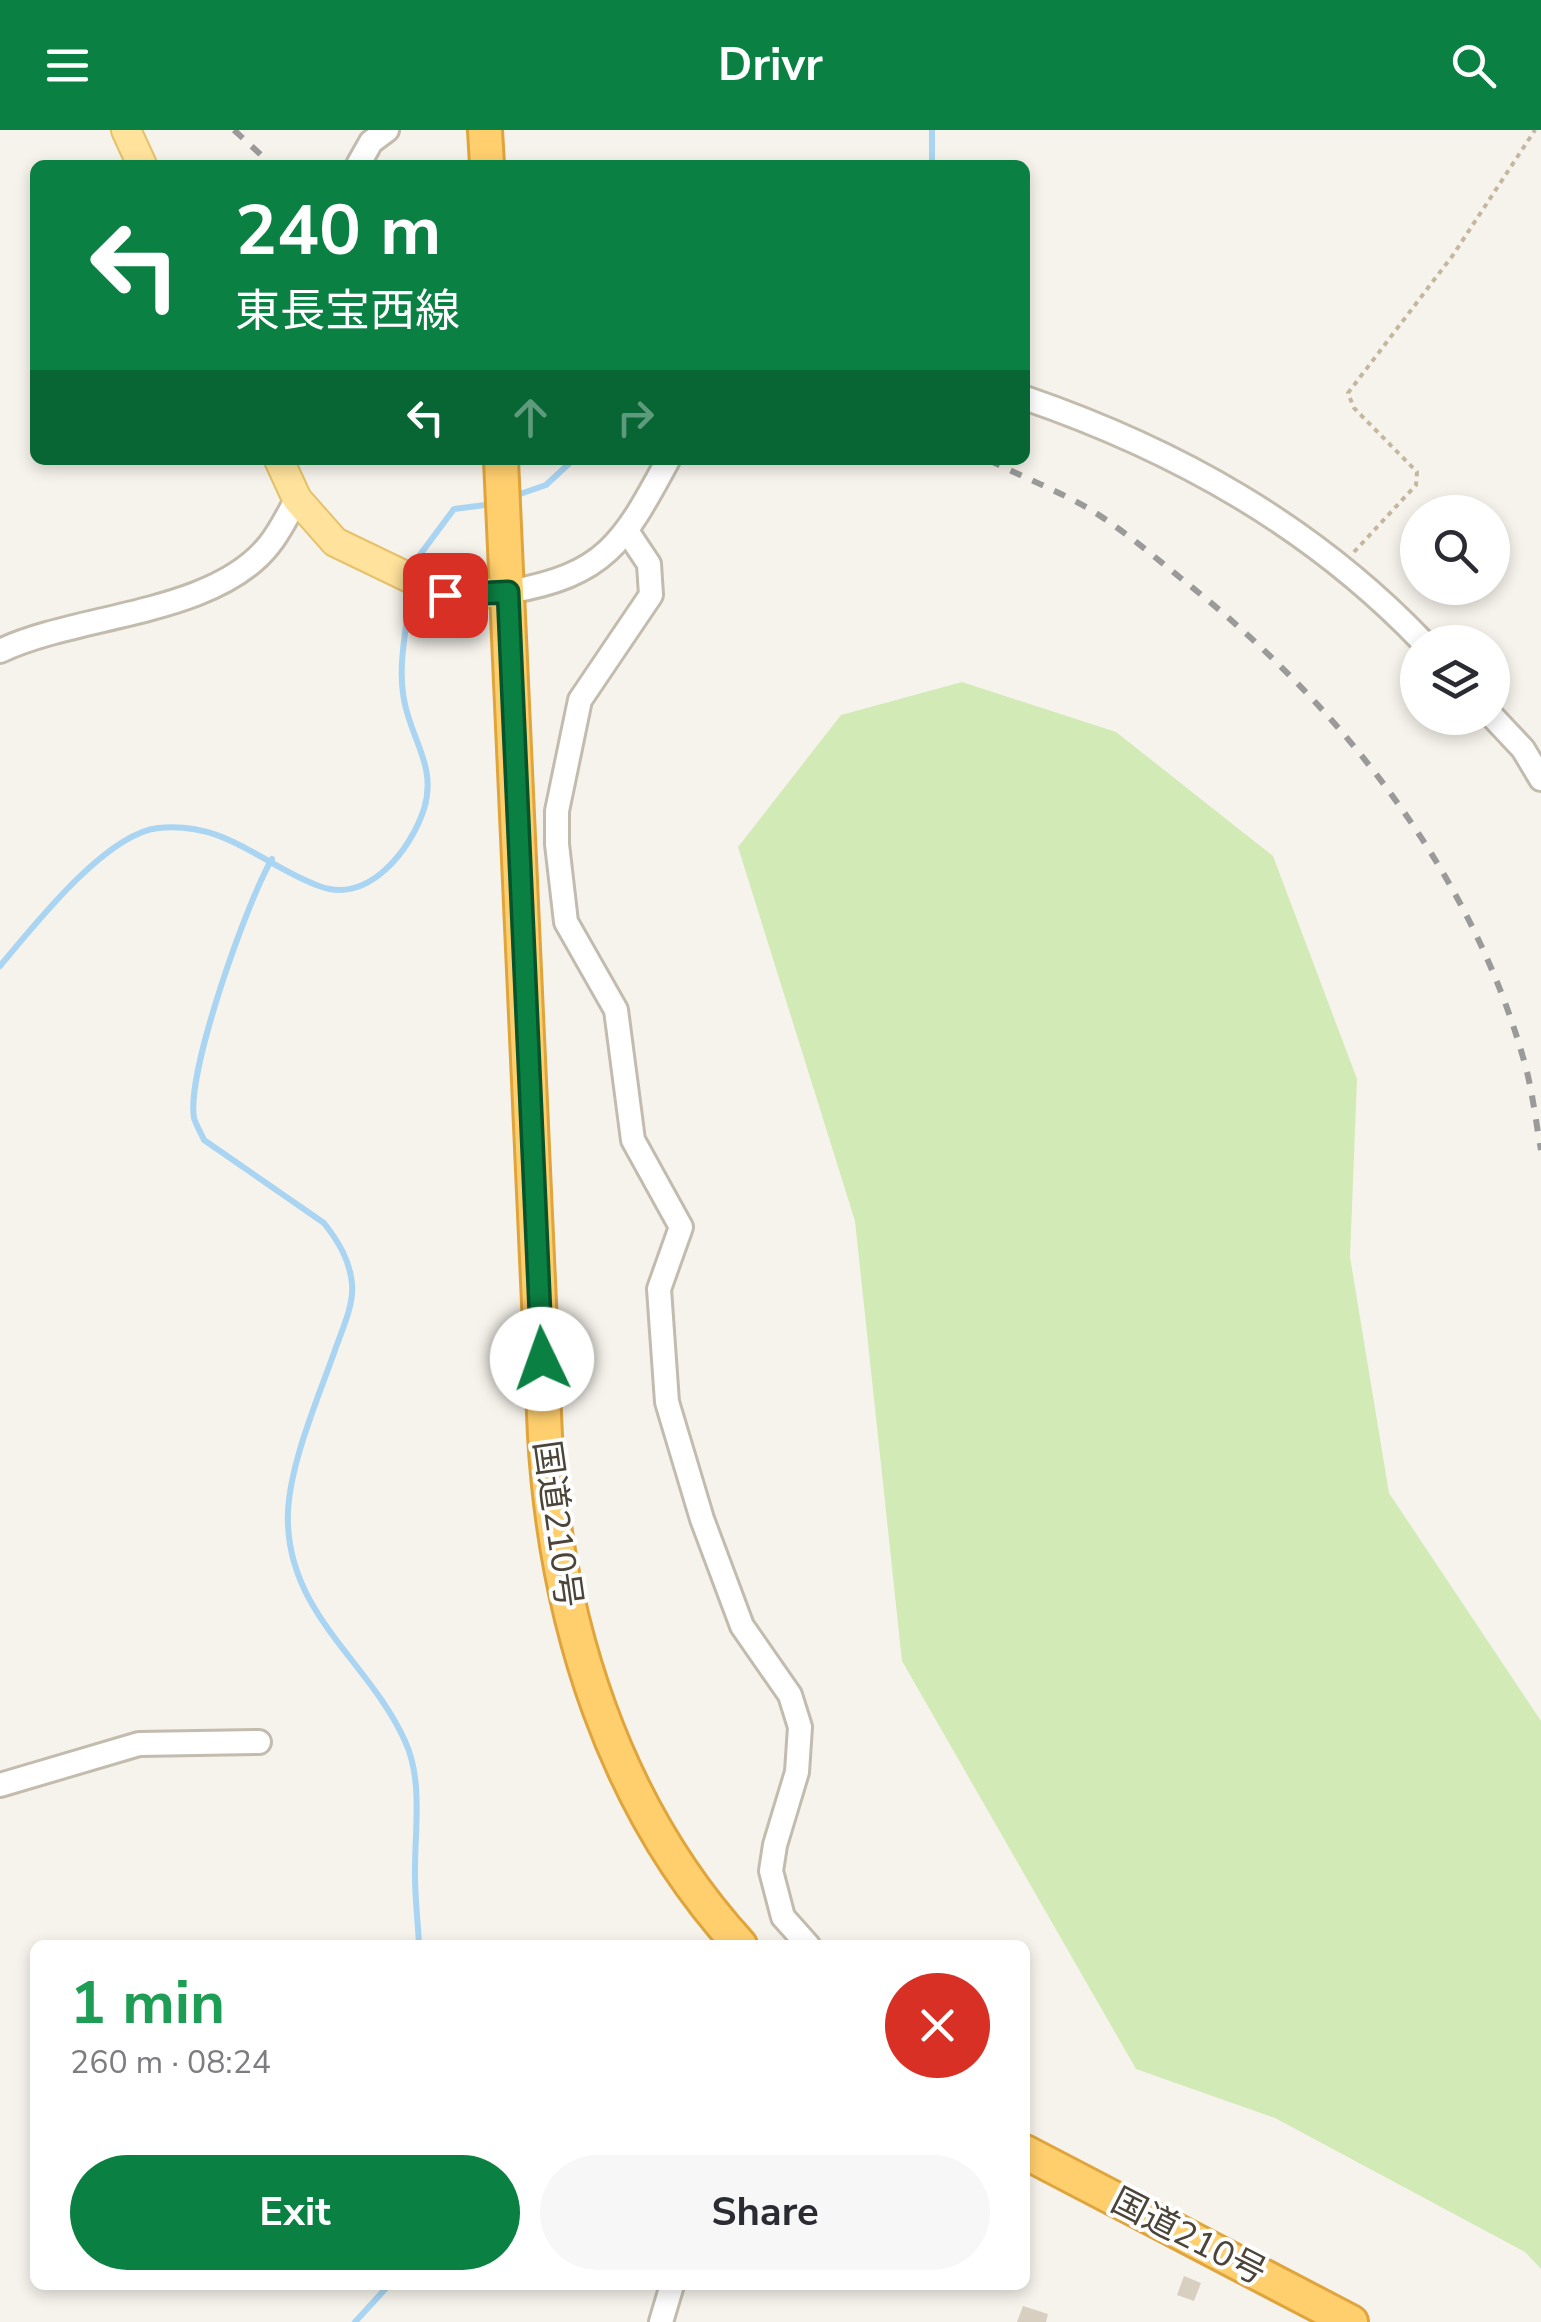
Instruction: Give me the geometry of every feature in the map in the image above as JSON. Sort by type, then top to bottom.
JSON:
[{"type":"highway","points":[[486,130],[487,160]]},
{"type":"highway","name":"国道210号","points":[[501,465],[545,1436],[556,1549],[586,1674],[622,1763],[682,1870],[736,1940]]},
{"type":"highway","name":"国道210号","points":[[1030,2155],[1348,2321]]},
{"type":"main road","points":[[126,130],[140,160]]},
{"type":"main road","points":[[280,465],[297,499],[335,542],[433,591],[457,597],[508,592]]},
{"type":"street","points":[[361,160],[371,142],[387,130]]},
{"type":"street","points":[[1030,400],[1170,455],[1341,566],[1405,625]]},
{"type":"street","points":[[508,592],[580,573],[627,531],[665,465]]},
{"type":"street","points":[[0,651],[193,593],[232,576],[268,547],[297,499]]},
{"type":"street","points":[[627,531],[649,564],[651,594],[580,700],[556,826],[562,906],[572,937],[607,988],[616,1010],[633,1140],[681,1227],[659,1289],[672,1421],[742,1626],[790,1695],[800,1727],[797,1772],[774,1844],[772,1871],[784,1916],[804,1940]]},
{"type":"street","points":[[1510,735],[1541,778]]},
{"type":"street","points":[[0,1785],[140,1744],[259,1742]]},
{"type":"street","points":[[661,2322],[671,2290]]},
{"type":"path","points":[[1341,566],[1416,484],[1416,472],[1354,408],[1348,393],[1453,255],[1537,131]]},
{"type":"green space","points":[[962,682],[1116,732],[1273,856],[1357,1079],[1350,1257],[1389,1493],[1541,1721],[1541,2269],[1525,2252],[1275,2118],[1136,2069],[902,1661],[855,1221],[738,847],[841,715]]},
{"type":"building","points":[[1184,2276],[1201,2283],[1194,2301],[1177,2295]]},
{"type":"building","points":[[1023,2306],[1048,2314],[1046,2322],[1017,2322]]},
{"type":"waterway","points":[[932,130],[932,160]]},
{"type":"waterway","points":[[514,496],[546,485],[568,465]]},
{"type":"waterway","points":[[419,556],[454,509],[493,504]]},
{"type":"waterway","points":[[0,966],[93,864],[137,834],[158,828],[204,831],[243,846],[319,886],[337,890],[355,888],[385,870],[418,825],[427,793],[425,764],[403,693],[408,609]]},
{"type":"waterway","points":[[272,859],[221,987],[199,1064],[194,1118],[204,1140],[324,1223],[349,1267],[349,1309],[297,1460],[288,1525],[303,1587],[390,1713],[411,1757],[416,1791],[419,1940]]},
{"type":"waterway","points":[[355,2322],[384,2290]]},
{"type":"railway","points":[[234,130],[267,160]]},
{"type":"railway","points":[[999,465],[1079,503],[1141,546],[1245,632],[1349,740],[1437,862],[1473,928],[1503,997],[1526,1068],[1541,1150]]},
{"type":"route","points":[[445,595],[472,597],[508,592],[542,1359]]}]
